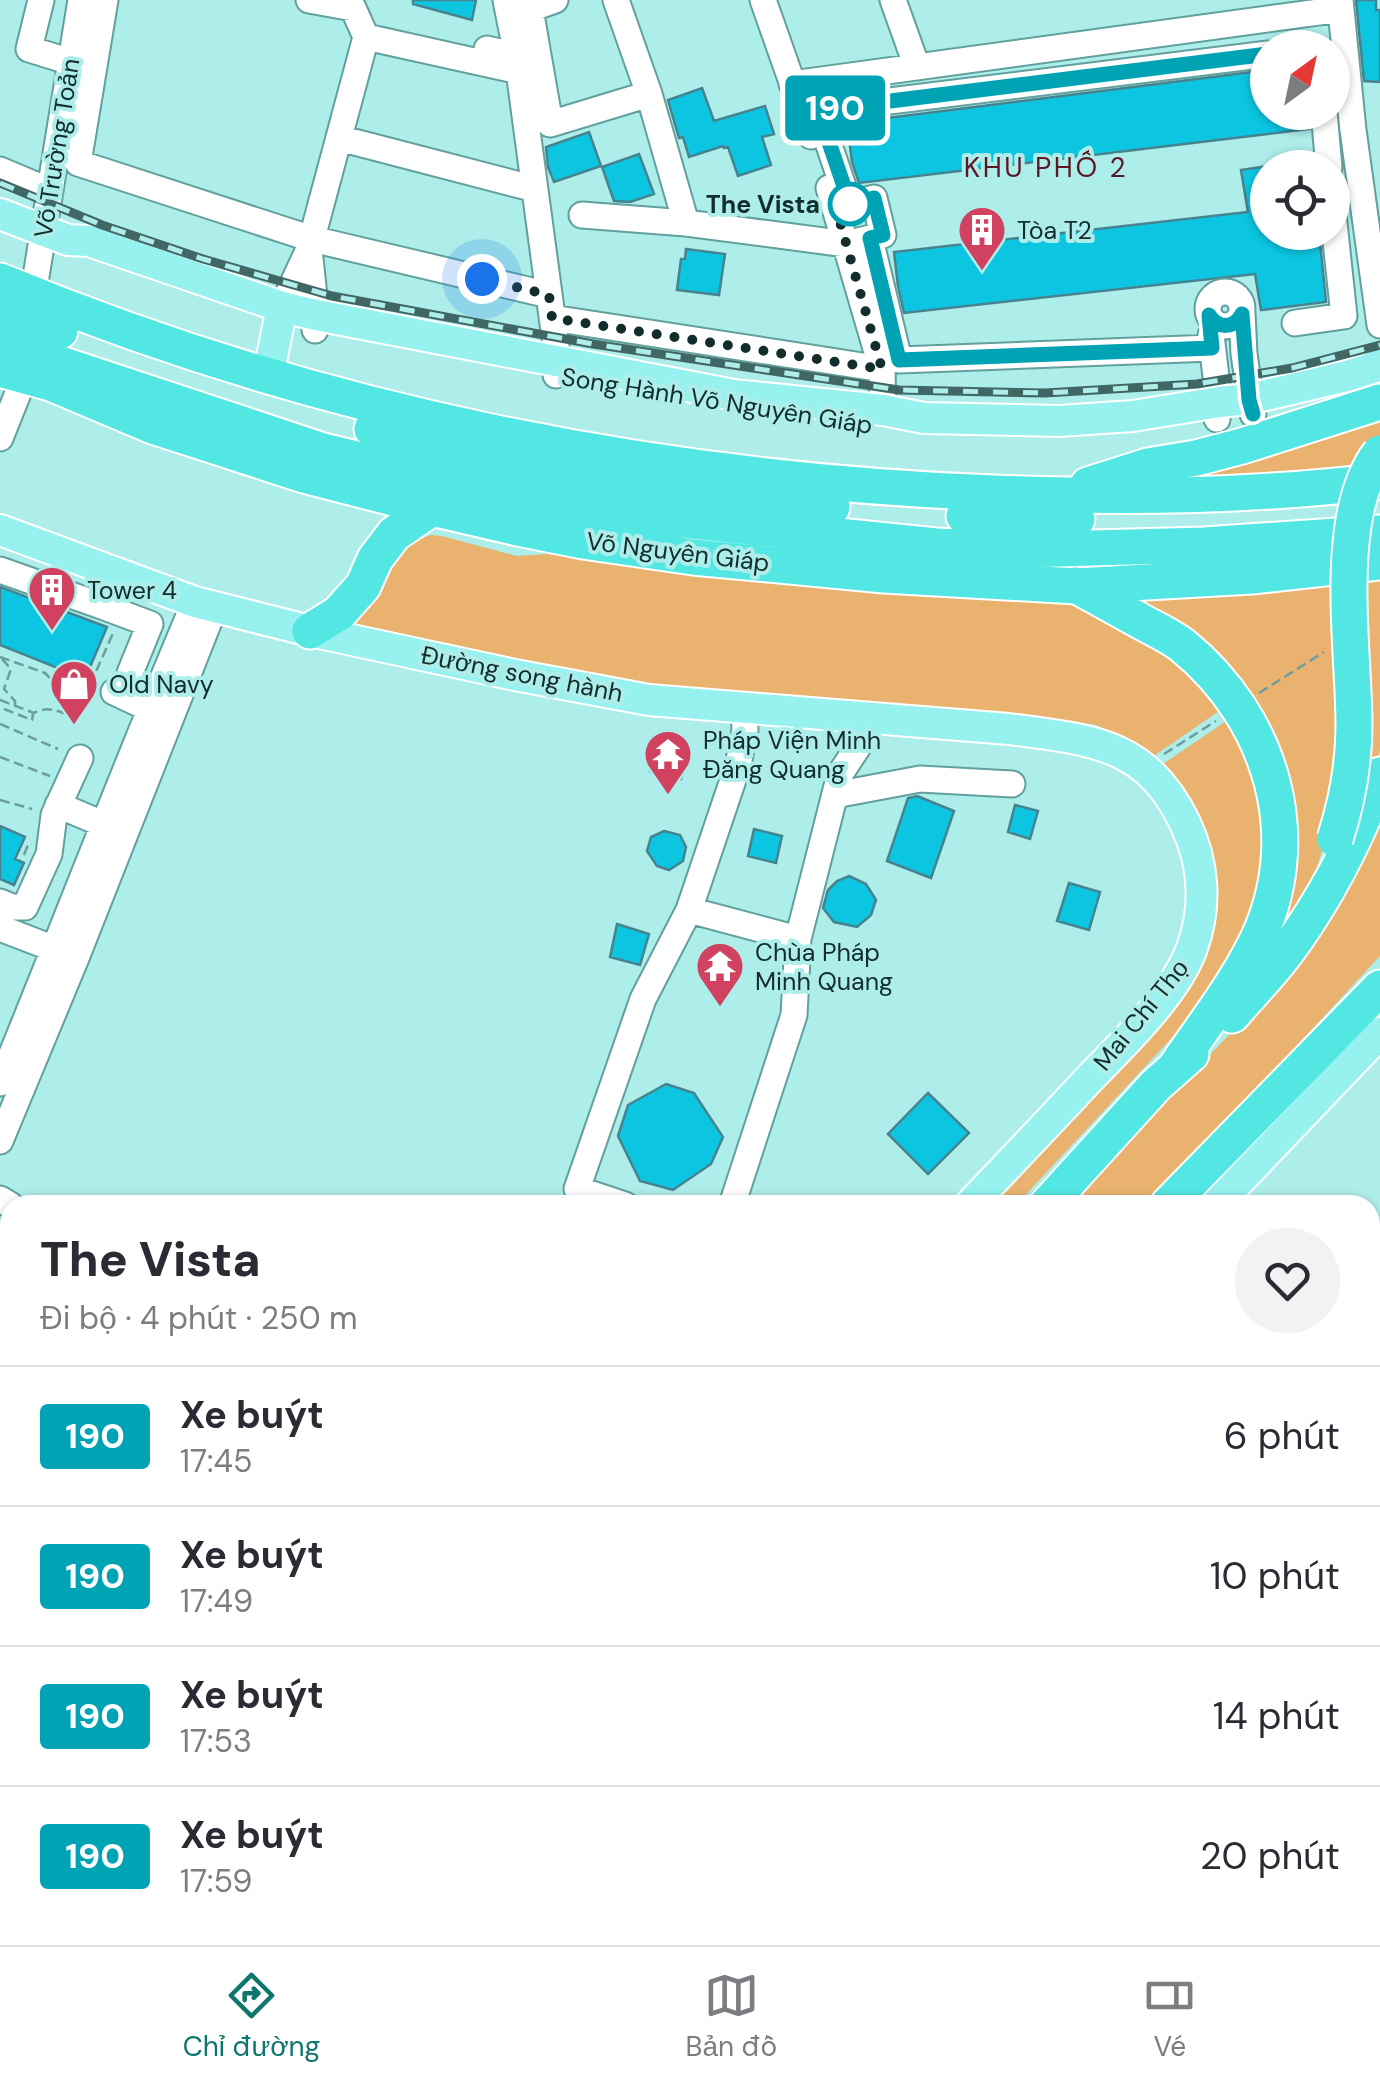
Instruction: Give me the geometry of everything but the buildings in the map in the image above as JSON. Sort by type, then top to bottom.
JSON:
[{"type":"highway","points":[[0,281],[112,326],[268,377],[496,434],[638,458],[817,482],[912,490],[1177,496],[1364,507]]},
{"type":"highway","points":[[0,308],[152,364],[441,448],[583,476],[723,497],[1025,519],[1179,519],[1364,507]]},
{"type":"highway","points":[[57,330],[112,326],[152,364]]},
{"type":"highway","name":"Võ Nguyên Giáp","points":[[21,365],[323,451],[468,486],[633,516],[936,546],[1018,550],[1204,545],[1364,507]]},
{"type":"highway","name":"Võ Nguyên Giáp","points":[[21,365],[153,426],[304,474],[432,508],[584,540],[693,557],[884,575],[1077,586],[1252,576],[1364,507]]},
{"type":"highway","points":[[1056,495],[1148,466],[1242,446],[1380,402]]},
{"type":"highway","points":[[1308,920],[1348,801],[1354,728],[1350,546],[1357,500],[1370,466],[1364,507]]},
{"type":"highway","points":[[310,630],[339,613],[363,586],[375,560],[394,534],[432,508]]},
{"type":"highway","points":[[884,575],[936,546]]},
{"type":"highway","points":[[1018,550],[1178,642],[1226,688],[1268,764],[1278,800],[1280,847],[1274,892],[1256,944],[1228,991],[1166,1077]]},
{"type":"highway","points":[[1057,1195],[1166,1077],[1224,1025],[1282,958],[1345,859],[1380,775]]},
{"type":"highway","points":[[1178,1195],[1380,988]]},
{"type":"main road","name":"Song Hành Võ Nguyên Giáp","points":[[0,214],[56,236],[90,241],[280,314],[557,368],[885,419],[1058,421],[1234,409],[1332,396],[1380,378]]},
{"type":"main road","points":[[268,377],[280,314]]},
{"type":"main road","name":"Song Hành Võ Nguyên Giáp","points":[[1234,409],[1372,368],[1380,362]]},
{"type":"main road","name":"Đường song hành","points":[[0,530],[205,604],[573,686],[649,700],[1060,736]]},
{"type":"main road","name":"Mai Chí Thọ","points":[[979,1195],[1132,1034],[1176,980],[1191,952],[1200,922],[1203,896],[1193,839],[1160,781],[1119,751],[1060,736]]},
{"type":"main road","points":[[1226,1195],[1380,1034]]},
{"type":"main road","points":[[1246,1195],[1380,1054]]},
{"type":"street","points":[[71,62],[30,49],[42,0],[80,5]]},
{"type":"street","points":[[105,0],[78,163],[311,244],[551,306],[882,369]]},
{"type":"street","points":[[280,314],[311,244],[366,37],[353,8],[309,0]]},
{"type":"street","points":[[522,3],[556,0]]},
{"type":"street","points":[[616,0],[649,94],[686,223]]},
{"type":"street","points":[[763,0],[792,84],[858,241],[899,360],[1212,348]]},
{"type":"street","points":[[892,0],[917,67]]},
{"type":"street","points":[[444,54],[445,38],[516,56],[522,3]]},
{"type":"street","points":[[522,3],[550,124],[649,94]]},
{"type":"street","name":"Võ Trường Toản","points":[[34,295],[56,236],[50,191],[80,5]]},
{"type":"street","points":[[792,84],[1341,5],[1340,150]]},
{"type":"street","points":[[366,37],[520,72],[557,368]]},
{"type":"street","points":[[843,206],[818,110],[1250,56]]},
{"type":"street","points":[[340,138],[535,190]]},
{"type":"street","points":[[0,170],[50,191]]},
{"type":"street","points":[[582,214],[858,241],[883,235],[874,198],[843,206]]},
{"type":"street","points":[[1350,207],[1380,325]]},
{"type":"street","points":[[858,241],[882,369],[885,419]]},
{"type":"street","points":[[311,244],[316,322]]},
{"type":"street","points":[[1295,323],[1344,316],[1337,250]]},
{"type":"street","points":[[1242,314],[1234,409],[1212,348],[1209,315],[1216,324],[1227,326],[1242,314]]},
{"type":"street","points":[[0,438],[21,365]]},
{"type":"street","points":[[0,570],[150,624],[122,683],[150,709]]},
{"type":"street","points":[[99,605],[113,572]]},
{"type":"street","points":[[0,1083],[66,953],[112,800],[150,709],[205,604]]},
{"type":"street","points":[[0,1141],[66,953],[205,604]]},
{"type":"street","points":[[595,1195],[577,1189],[643,999],[690,910],[738,765],[745,730],[744,708]]},
{"type":"street","points":[[735,1195],[794,1014],[798,939],[840,774],[878,718]]},
{"type":"street","points":[[0,902],[25,907],[48,854],[55,794],[77,756]]},
{"type":"street","points":[[835,795],[920,779],[1012,784]]},
{"type":"street","points":[[55,794],[112,800]]},
{"type":"street","points":[[55,794],[103,824]]},
{"type":"street","points":[[690,910],[798,939]]},
{"type":"street","points":[[0,928],[66,953]]},
{"type":"street","name":"Mai Chí Thọ","points":[[1043,1195],[1208,1018]]},
{"type":"path","points":[[0,700],[34,712],[53,709],[75,718],[116,625]]},
{"type":"path","points":[[1249,699],[1331,647]]},
{"type":"path","points":[[1,658],[86,694]]},
{"type":"path","points":[[1,658],[11,669],[2,689],[16,701],[15,706]]},
{"type":"path","points":[[4,709],[32,720],[34,712]]},
{"type":"path","points":[[1154,760],[1217,720]]},
{"type":"path","points":[[0,724],[77,756]]},
{"type":"path","points":[[0,757],[55,794]]},
{"type":"path","points":[[0,800],[55,794]]},
{"type":"path","points":[[24,856],[29,841]]},
{"type":"shaded area","points":[[1380,412],[1380,465],[1152,482]]},
{"type":"shaded area","points":[[431,535],[517,556],[581,556],[1054,601],[1110,614],[1146,632],[1228,705],[1151,758],[1096,725],[643,688],[492,662],[355,623],[354,618],[381,591],[397,555]]},
{"type":"shaded area","points":[[1380,578],[1377,765],[1335,807],[1311,887],[1276,945],[1284,785],[1127,594]]},
{"type":"shaded area","points":[[1235,715],[1266,783],[1264,893],[1209,998],[1025,1195],[986,1195],[1208,929],[1160,766]]},
{"type":"shaded area","points":[[1380,800],[1380,956],[1158,1195],[1078,1195],[1301,958]]},
{"type":"railway","points":[[0,183],[102,225],[332,296],[593,344],[899,390],[1045,393],[1197,384],[1292,368],[1380,345]]},
{"type":"bus line","name":"190","points":[[1250,56],[818,110],[850,204],[874,198],[883,235],[870,238],[899,360],[1212,348],[1209,315],[1216,324],[1227,326],[1242,314],[1253,414]]},
{"type":"place","name":"The Vista","points":[[850,204]]},
{"type":"place","name":"Tòa T2","points":[[982,272]]},
{"type":"place","name":"Tower 4","points":[[52,632]]},
{"type":"place","name":"Old Navy","points":[[74,726]]},
{"type":"place","name":"Pháp Viện Minh Đăng Quang","points":[[668,796]]},
{"type":"place","name":"Chùa Pháp Minh Quang","points":[[720,1008]]},
{"type":"district","name":"KHU PHỐ 2","points":[[1046,167]]},
{"type":"route","points":[[482,279],[549,295],[552,318],[882,369],[836,208],[850,204]]}]
